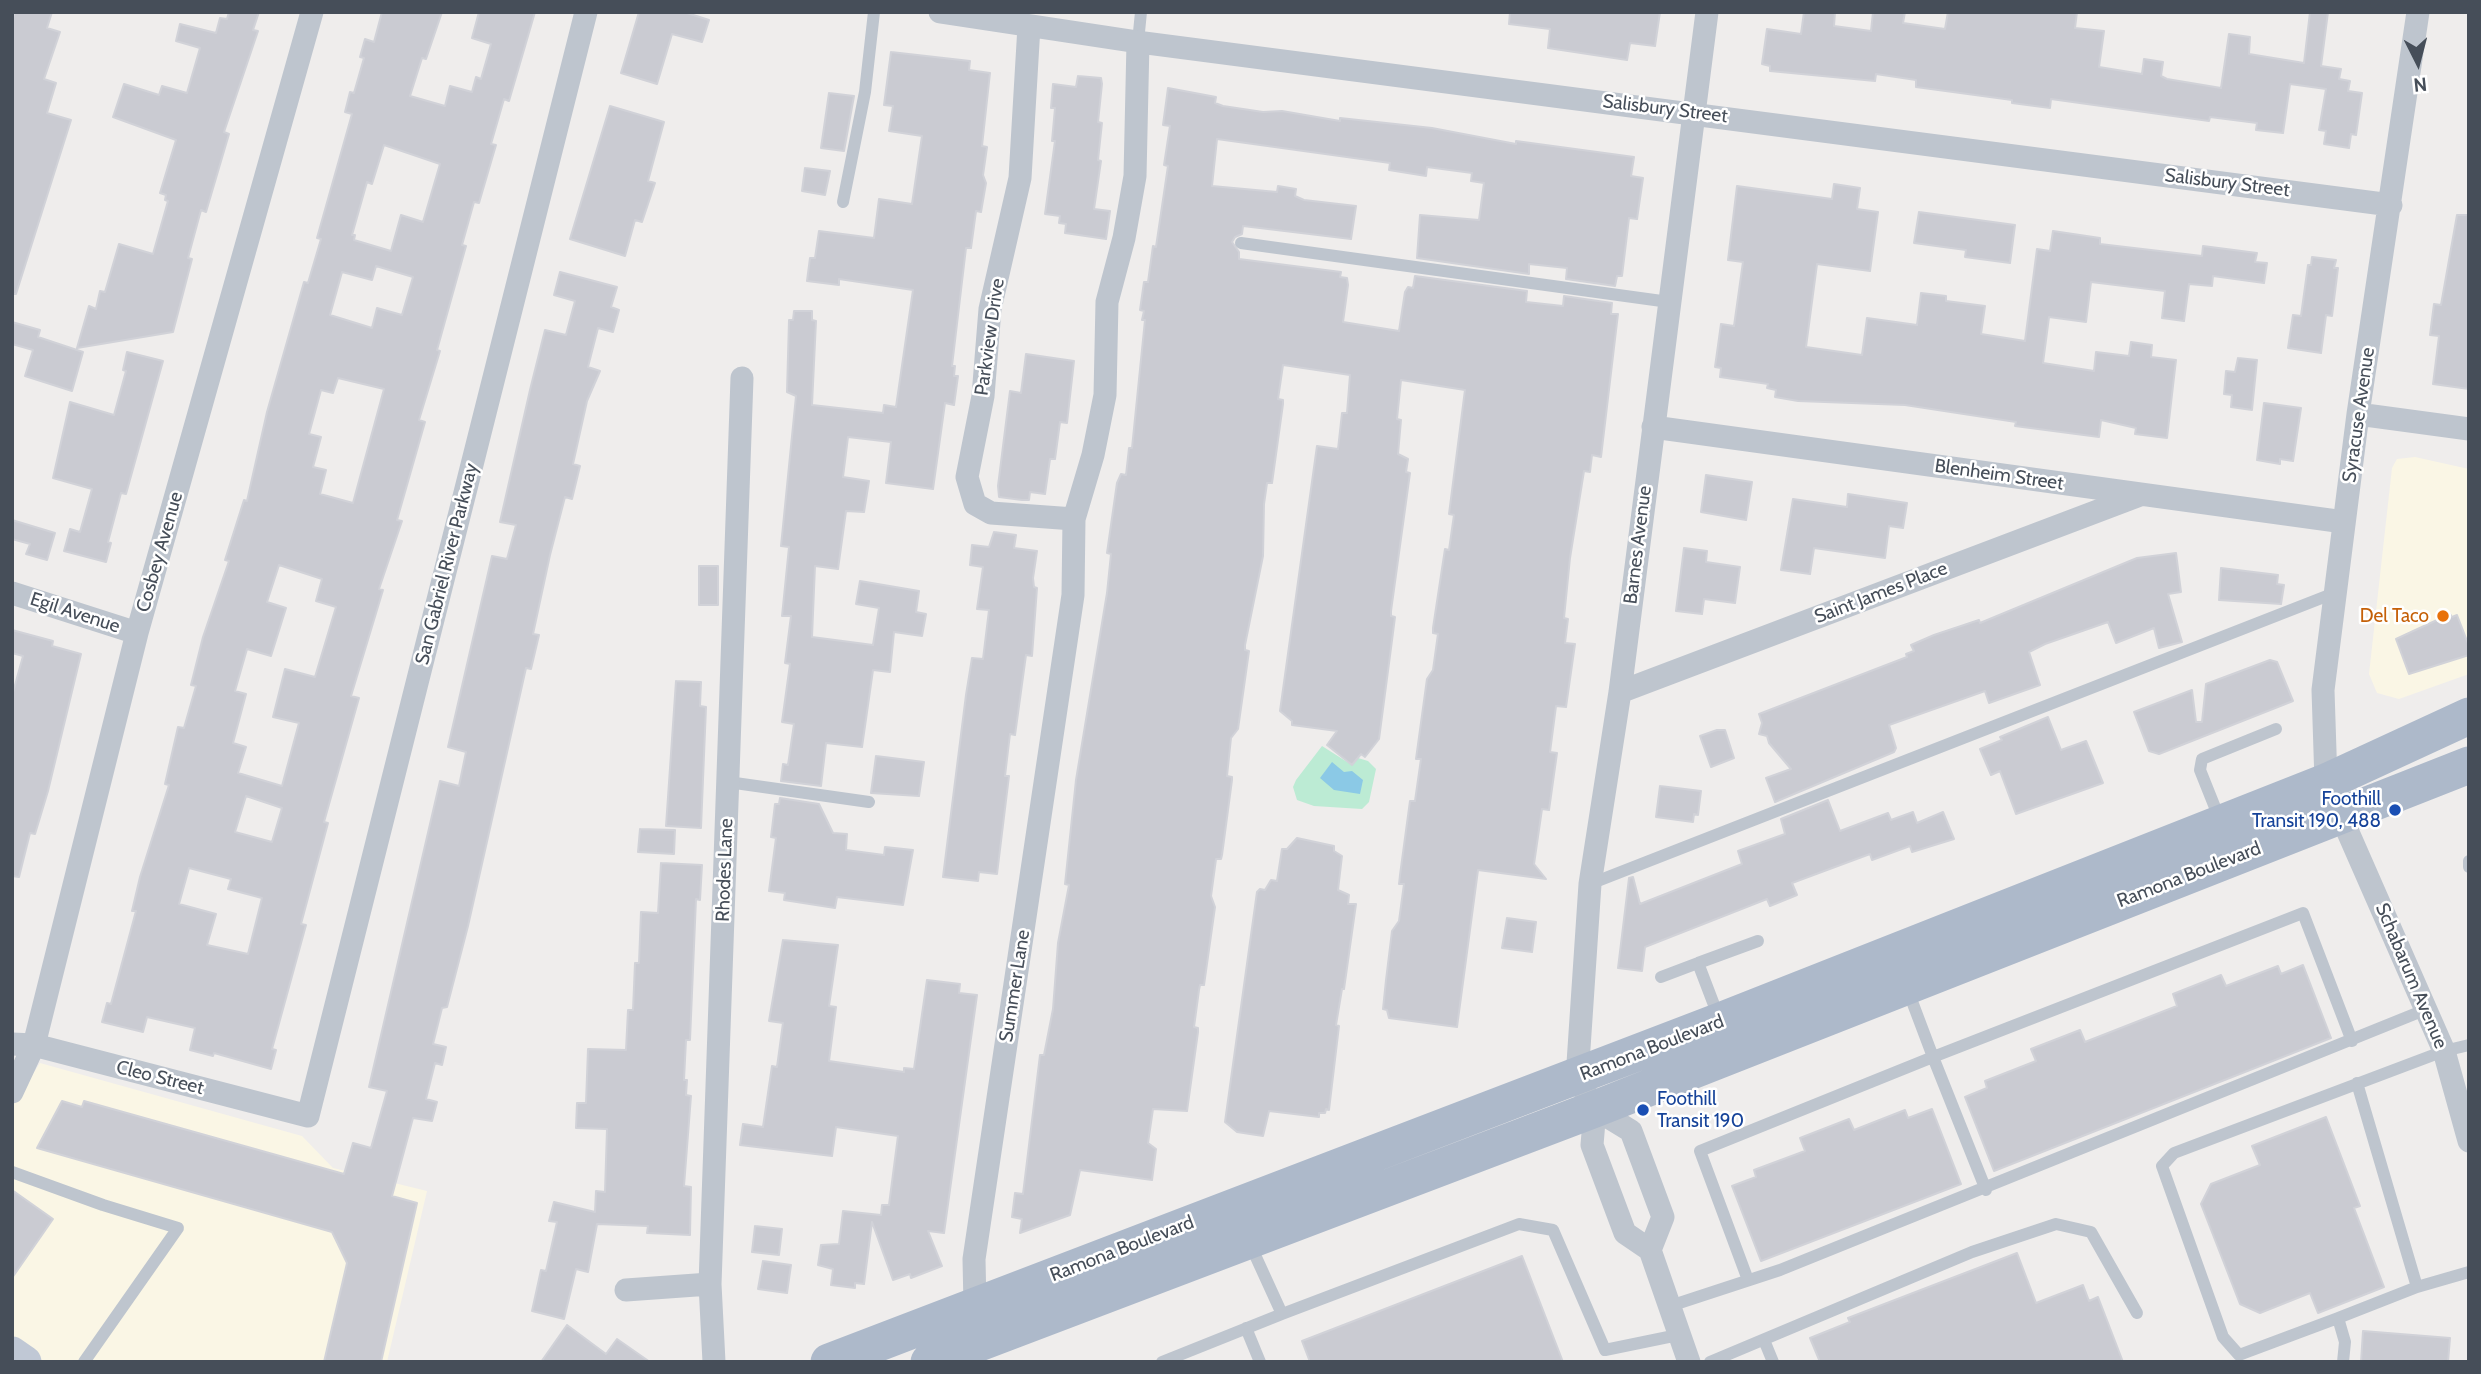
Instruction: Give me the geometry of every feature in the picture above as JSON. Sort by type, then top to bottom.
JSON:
[{"type":"main road","name":"Ramona Boulevard","points":[[829,1362],[1577,1078],[2326,782],[2469,716]]},
{"type":"main road","name":"Ramona Boulevard","points":[[929,1362],[984,1346],[1248,1238],[1595,1109],[2469,765]]},
{"type":"street","name":"Cosbey Avenue","points":[[12,1092],[137,634],[312,12]]},
{"type":"street","name":"San Gabriel River Parkway","points":[[308,1116],[586,12]]},
{"type":"street","name":"Salisbury Street","points":[[940,12],[1138,42],[2391,205]]},
{"type":"street","name":"Barnes Avenue","points":[[1577,1078],[1590,884],[1620,692],[1706,12]]},
{"type":"street","name":"Syracuse Avenue","points":[[2341,816],[2326,782],[2323,690],[2357,414],[2391,205],[2418,12]]},
{"type":"street","name":"Parkview Drive","points":[[1028,26],[1020,178],[990,309],[983,396],[967,477],[975,504],[991,513],[1074,519]]},
{"type":"street","points":[[1074,519],[1093,455],[1105,395],[1107,302],[1124,238],[1135,176],[1138,42]]},
{"type":"street","name":"Rhodes Lane","points":[[714,1362],[710,1284],[742,377]]},
{"type":"street","points":[[2357,414],[2469,429]]},
{"type":"street","name":"Blenheim Street","points":[[1653,427],[2344,522]]},
{"type":"street","name":"Saint James Place","points":[[1620,692],[2143,494]]},
{"type":"street","name":"Summer Lane","points":[[975,1306],[974,1259],[1073,595],[1074,519]]},
{"type":"street","name":"Egil Avenue","points":[[12,593],[137,634]]},
{"type":"street","name":"Schabarum Avenue","points":[[2341,816],[2444,1051],[2469,1141]]},
{"type":"street","name":"Cleo Street","points":[[23,1045],[308,1116]]},
{"type":"street","points":[[1577,1078],[1595,1109],[1631,1131],[1663,1217],[1650,1250],[1667,1307],[1689,1362]]},
{"type":"street","points":[[1595,1109],[1592,1145],[1625,1233],[1650,1250]]},
{"type":"street","points":[[626,1290],[710,1284]]},
{"type":"street","points":[[12,1353],[24,1362]]},
{"type":"lane","points":[[843,202],[865,92],[874,12]]},
{"type":"lane","points":[[1138,42],[1141,12]]},
{"type":"lane","points":[[1241,243],[1669,302]]},
{"type":"lane","points":[[1590,884],[2337,592]]},
{"type":"lane","points":[[2221,824],[2200,770],[2202,759],[2276,729]]},
{"type":"lane","points":[[728,782],[869,802]]},
{"type":"lane","points":[[2469,861],[2469,867]]},
{"type":"lane","points":[[1748,1280],[1700,1151],[1933,1057],[2303,914],[2352,1041]]},
{"type":"lane","points":[[1661,977],[1758,941]]},
{"type":"lane","points":[[1698,963],[1720,1021]]},
{"type":"lane","points":[[1906,986],[1986,1190]]},
{"type":"lane","points":[[1667,1307],[1780,1270],[1986,1190],[2427,1009]]},
{"type":"lane","points":[[2469,1045],[2444,1051],[2174,1153],[2162,1166],[2223,1337],[2239,1355],[2417,1287],[2469,1272]]},
{"type":"lane","points":[[2357,1083],[2417,1287]]},
{"type":"lane","points":[[12,1171],[103,1205],[178,1228],[84,1362]]},
{"type":"lane","points":[[1162,1362],[1519,1224],[1553,1230],[1605,1350],[1678,1335]]},
{"type":"lane","points":[[1710,1362],[1972,1252],[2056,1224],[2091,1232],[2137,1313]]},
{"type":"lane","points":[[1248,1238],[1282,1314]]},
{"type":"lane","points":[[2338,1318],[2345,1342],[2343,1362]]},
{"type":"lane","points":[[1246,1328],[1260,1362]]},
{"type":"lane","points":[[1764,1340],[1773,1362]]},
{"type":"shaded area","points":[[2415,457],[2469,469],[2469,674],[2399,699],[2377,693],[2369,674],[2392,468],[2397,459]]},
{"type":"shaded area","points":[[40,1063],[302,1136],[333,1168],[427,1191],[387,1362],[38,1362],[12,1340],[12,1107]]},
{"type":"green space","points":[[1322,746],[1352,765],[1358,758],[1368,761],[1376,769],[1369,802],[1362,809],[1314,806],[1297,800],[1293,787],[1296,780]]},
{"type":"water","points":[[1332,762],[1344,772],[1352,771],[1363,780],[1360,794],[1334,790],[1320,778]]},
{"type":"building","points":[[15,12],[52,12],[47,28],[60,32],[44,79],[56,83],[47,113],[71,120],[16,294],[12,294],[12,21]]},
{"type":"building","points":[[229,12],[259,12],[253,30],[258,31],[224,132],[229,134],[206,212],[201,210],[188,258],[192,259],[173,332],[77,348],[89,306],[96,309],[100,291],[105,292],[119,244],[153,254],[168,201],[165,200],[166,195],[160,193],[176,140],[113,117],[124,84],[159,95],[162,86],[187,93],[200,48],[176,41],[180,24],[216,33],[220,18],[227,19]]},
{"type":"building","points":[[382,12],[442,12],[426,59],[422,58],[410,96],[445,106],[450,86],[472,92],[476,77],[481,79],[491,44],[472,38],[479,12],[535,12],[509,101],[504,99],[491,144],[496,145],[479,203],[474,202],[462,245],[466,246],[437,350],[440,351],[419,420],[425,422],[397,520],[402,521],[379,589],[383,590],[351,696],[359,698],[324,822],[328,823],[301,924],[306,925],[272,1049],[276,1050],[271,1069],[214,1053],[213,1056],[190,1050],[195,1028],[147,1017],[143,1032],[102,1022],[107,1003],[111,1004],[136,911],[132,911],[140,877],[169,785],[165,784],[178,727],[184,728],[196,686],[191,685],[203,637],[229,561],[225,560],[244,500],[247,501],[267,412],[304,282],[308,283],[321,239],[317,238],[352,114],[345,112],[350,92],[354,93],[364,58],[360,57],[365,39],[374,42]],"holes":[[[384,145],[440,164],[423,222],[401,215],[391,251],[354,240],[355,235],[352,235],[367,182],[372,184]],[[376,266],[413,277],[402,315],[377,308],[372,328],[330,315],[342,272],[372,280]],[[338,378],[384,389],[353,503],[320,494],[326,470],[313,467],[321,437],[309,434],[321,390],[333,393]],[[279,565],[322,579],[316,601],[336,607],[315,677],[285,669],[273,717],[299,723],[282,786],[238,773],[246,747],[233,743],[246,694],[235,691],[247,649],[271,656],[286,608],[267,602]],[[246,796],[282,808],[272,842],[235,832]],[[189,868],[231,879],[228,889],[262,898],[248,954],[207,945],[216,914],[179,904]]]},
{"type":"building","points":[[639,12],[684,12],[709,20],[702,42],[672,34],[657,84],[621,73]]},
{"type":"building","points":[[1510,12],[1660,12],[1655,46],[1630,43],[1627,60],[1548,48],[1550,29],[1509,24]]},
{"type":"building","points":[[1804,12],[1835,12],[1834,26],[1871,31],[1873,12],[1905,12],[1903,23],[1945,29],[1948,12],[2077,12],[2075,28],[2104,31],[2099,67],[2142,74],[2144,59],[2163,62],[2161,76],[2167,79],[2221,88],[2229,34],[2250,37],[2249,54],[2304,63],[2310,12],[2328,12],[2321,66],[2341,69],[2339,79],[2350,81],[2348,91],[2362,93],[2356,135],[2351,134],[2349,148],[2324,144],[2326,131],[2319,130],[2326,89],[2290,84],[2283,133],[2256,130],[2257,123],[2210,117],[2209,121],[2051,99],[2050,108],[2012,103],[2012,100],[1916,87],[1916,80],[1876,74],[1875,81],[1770,71],[1770,66],[1762,64],[1767,29],[1801,34]]},
{"type":"building","points":[[891,52],[970,61],[969,70],[990,73],[982,146],[987,147],[983,175],[986,183],[981,212],[976,211],[971,248],[966,248],[952,366],[955,366],[954,376],[958,376],[954,405],[945,403],[933,489],[886,483],[891,442],[848,437],[843,477],[869,481],[864,512],[846,511],[838,569],[815,566],[812,637],[873,645],[879,608],[856,604],[860,581],[919,591],[916,612],[926,614],[922,636],[894,632],[890,672],[873,670],[862,747],[826,743],[821,786],[781,781],[783,764],[788,765],[794,724],[782,722],[790,664],[785,663],[791,616],[782,616],[789,547],[781,546],[796,396],[787,392],[789,320],[793,320],[794,311],[812,311],[812,320],[816,321],[812,405],[883,413],[884,405],[896,407],[913,290],[839,279],[839,285],[807,281],[810,258],[815,258],[819,231],[874,238],[879,199],[912,204],[922,136],[889,131],[893,106],[884,105]]},
{"type":"building","points":[[1078,76],[1101,78],[1098,122],[1102,123],[1098,160],[1101,161],[1094,209],[1110,211],[1106,239],[1065,233],[1066,224],[1059,223],[1060,216],[1045,214],[1055,141],[1052,141],[1055,108],[1051,108],[1053,84],[1076,87]]},
{"type":"building","points":[[1168,88],[1216,97],[1215,103],[1223,106],[1263,112],[1282,111],[1340,121],[1340,118],[1432,128],[1516,144],[1516,141],[1634,157],[1631,176],[1643,178],[1637,219],[1629,218],[1622,276],[1617,276],[1615,286],[1566,279],[1567,268],[1529,264],[1529,274],[1417,258],[1420,215],[1479,220],[1484,183],[1471,181],[1472,173],[1427,167],[1426,176],[1389,170],[1390,163],[1217,139],[1212,186],[1277,192],[1278,186],[1296,189],[1295,196],[1304,200],[1356,206],[1351,239],[1243,226],[1242,234],[1232,242],[1239,252],[1239,259],[1341,272],[1340,277],[1347,278],[1348,285],[1343,322],[1399,331],[1405,292],[1408,287],[1413,288],[1415,276],[1527,291],[1526,302],[1563,306],[1564,296],[1612,303],[1611,314],[1618,314],[1601,457],[1592,455],[1590,472],[1584,471],[1570,558],[1564,618],[1568,619],[1565,643],[1575,644],[1566,707],[1556,706],[1550,752],[1557,753],[1549,810],[1542,809],[1534,864],[1546,879],[1478,870],[1457,1027],[1389,1018],[1387,1010],[1383,1009],[1386,980],[1392,931],[1399,921],[1404,884],[1399,884],[1400,875],[1410,801],[1415,801],[1421,759],[1416,759],[1427,679],[1433,670],[1438,634],[1433,633],[1433,628],[1445,549],[1449,550],[1454,515],[1449,514],[1465,390],[1401,380],[1397,419],[1401,420],[1398,454],[1408,459],[1406,472],[1410,473],[1391,611],[1391,616],[1395,617],[1379,739],[1365,757],[1361,754],[1352,765],[1327,745],[1337,731],[1292,725],[1292,721],[1280,711],[1317,446],[1338,449],[1342,413],[1347,413],[1350,375],[1283,365],[1278,399],[1283,400],[1283,404],[1272,483],[1267,483],[1264,504],[1263,556],[1245,645],[1245,650],[1249,651],[1238,729],[1231,738],[1227,776],[1232,777],[1232,780],[1222,855],[1221,859],[1216,859],[1211,896],[1215,907],[1204,985],[1200,985],[1199,990],[1194,1027],[1198,1028],[1198,1032],[1187,1111],[1153,1109],[1148,1143],[1156,1149],[1152,1180],[1080,1170],[1070,1215],[1020,1233],[1022,1219],[1012,1217],[1015,1193],[1023,1194],[1040,1055],[1044,1055],[1053,1009],[1058,943],[1069,885],[1065,884],[1076,780],[1107,593],[1111,554],[1107,553],[1117,483],[1121,474],[1126,475],[1129,448],[1132,448],[1145,320],[1142,320],[1144,311],[1140,310],[1144,282],[1148,282],[1153,246],[1156,247],[1168,166],[1164,165],[1170,126],[1163,125]]},
{"type":"building","points":[[829,93],[854,96],[844,151],[821,148]]},
{"type":"building","points":[[610,106],[664,122],[648,181],[655,183],[642,222],[635,220],[625,256],[570,239]]},
{"type":"building","points":[[805,168],[830,171],[825,195],[802,191]]},
{"type":"building","points":[[1834,184],[1860,188],[1857,209],[1878,212],[1870,271],[1817,264],[1806,347],[1862,355],[1867,318],[1917,325],[1921,293],[1946,296],[1946,301],[1985,306],[1981,334],[2025,341],[2037,249],[2050,251],[2053,231],[2100,238],[2100,244],[2202,256],[2203,246],[2257,253],[2255,262],[2267,263],[2264,283],[2213,276],[2212,286],[2189,284],[2184,321],[2162,318],[2165,291],[2091,282],[2086,322],[2049,317],[2043,363],[2094,371],[2096,352],[2129,356],[2131,342],[2152,345],[2151,357],[2176,360],[2167,438],[2135,434],[2136,428],[2101,420],[2099,437],[2015,426],[2016,422],[1905,405],[1798,401],[1775,397],[1776,390],[1767,388],[1768,384],[1720,377],[1721,368],[1715,367],[1721,324],[1734,326],[1743,262],[1728,260],[1737,186],[1832,199]]},
{"type":"building","points":[[1919,212],[2015,225],[2010,263],[1965,257],[1966,250],[1914,243]]},
{"type":"building","points":[[2457,215],[2469,215],[2469,389],[2433,384],[2439,336],[2430,335],[2434,304],[2441,305]]},
{"type":"building","points":[[2312,257],[2336,260],[2334,268],[2338,268],[2332,316],[2326,315],[2321,353],[2288,348],[2293,315],[2301,316],[2308,265],[2311,265]]},
{"type":"building","points":[[560,272],[617,287],[611,307],[619,310],[613,332],[598,328],[588,367],[600,371],[587,401],[573,464],[580,466],[572,499],[565,497],[550,555],[533,634],[539,635],[531,669],[526,668],[468,926],[447,1007],[442,1008],[433,1044],[446,1047],[442,1065],[435,1063],[426,1099],[437,1102],[432,1121],[413,1118],[392,1196],[417,1203],[381,1362],[324,1362],[347,1263],[332,1232],[37,1148],[62,1101],[82,1107],[84,1101],[344,1174],[353,1143],[371,1148],[387,1091],[369,1087],[440,781],[459,786],[466,752],[448,747],[492,556],[507,559],[516,525],[500,522],[530,390],[545,330],[566,335],[575,301],[554,295]]},
{"type":"building","points":[[12,322],[40,330],[38,337],[83,352],[72,391],[25,376],[33,350],[12,344]]},
{"type":"building","points":[[127,352],[163,361],[126,494],[121,493],[108,542],[111,543],[106,562],[64,551],[70,529],[80,532],[92,489],[53,478],[70,402],[114,415],[126,371],[123,370]]},
{"type":"building","points":[[1026,354],[1074,361],[1067,423],[1060,422],[1055,459],[1050,459],[1045,494],[1030,492],[1029,500],[1022,500],[999,497],[998,486],[1010,391],[1021,393]]},
{"type":"building","points":[[2238,358],[2257,360],[2252,410],[2231,407],[2232,395],[2224,394],[2226,371],[2235,372]]},
{"type":"building","points":[[2264,403],[2301,408],[2293,461],[2280,459],[2280,464],[2257,460]]},
{"type":"building","points":[[1706,475],[1752,482],[1746,520],[1701,512]]},
{"type":"building","points":[[1848,494],[1907,503],[1903,528],[1889,526],[1885,558],[1814,548],[1810,574],[1781,570],[1793,499],[1847,507]]},
{"type":"building","points":[[12,520],[55,533],[47,560],[26,554],[30,544],[12,539]]},
{"type":"building","points":[[994,532],[1016,535],[1014,548],[1037,551],[1033,578],[1034,587],[1037,588],[1032,656],[1026,655],[1015,735],[1010,734],[1005,776],[1009,776],[997,874],[979,872],[978,881],[943,877],[972,658],[983,659],[989,610],[977,609],[983,567],[970,565],[972,545],[989,547]]},
{"type":"building","points":[[1684,548],[1707,551],[1706,562],[1740,567],[1735,603],[1704,599],[1702,614],[1676,611]]},
{"type":"building","points":[[2176,553],[2181,592],[2168,594],[2182,642],[2159,648],[2154,628],[2116,643],[2108,622],[2045,644],[2029,652],[2040,685],[1989,703],[1985,691],[1889,725],[1896,748],[1894,752],[1775,802],[1766,778],[1791,769],[1769,743],[1767,736],[1759,734],[1762,723],[1759,714],[1907,657],[1906,654],[1914,651],[1911,645],[1934,635],[1979,620],[1980,623],[2137,558]]},
{"type":"building","points":[[699,566],[718,566],[718,605],[699,605]]},
{"type":"building","points":[[2221,568],[2278,575],[2277,584],[2284,585],[2281,604],[2219,600]]},
{"type":"building","points":[[2450,614],[2452,617],[2457,615],[2469,646],[2469,655],[2409,674],[2396,639]]},
{"type":"building","points":[[12,630],[53,641],[52,646],[81,654],[48,791],[35,834],[30,833],[19,877],[12,876],[12,696],[23,656],[12,653]]},
{"type":"building","points":[[2270,660],[2277,662],[2293,701],[2159,754],[2149,751],[2134,712],[2192,690],[2196,722],[2202,722],[2206,684]]},
{"type":"building","points":[[676,681],[701,682],[700,706],[706,707],[701,828],[666,826]]},
{"type":"building","points":[[2048,717],[2061,750],[2086,741],[2103,783],[2016,814],[2000,771],[1991,775],[1980,749],[2002,740],[2000,737]]},
{"type":"building","points":[[1725,730],[1734,758],[1711,767],[1700,736]]},
{"type":"building","points":[[876,756],[924,762],[919,796],[871,793]]},
{"type":"building","points":[[1660,786],[1701,791],[1698,815],[1694,814],[1693,822],[1656,817]]},
{"type":"building","points":[[780,798],[819,804],[833,833],[847,834],[846,850],[884,855],[885,847],[913,850],[903,905],[837,897],[835,908],[784,900],[785,893],[769,891],[776,838],[771,837],[775,804],[779,804]]},
{"type":"building","points":[[1828,800],[1840,831],[1888,813],[1891,820],[1913,812],[1917,823],[1943,812],[1954,839],[1912,852],[1910,846],[1872,860],[1870,854],[1792,883],[1797,895],[1770,906],[1767,899],[1645,947],[1642,971],[1618,968],[1629,878],[1633,877],[1640,904],[1742,864],[1738,851],[1785,834],[1781,819]]},
{"type":"building","points":[[640,829],[675,830],[674,854],[638,852]]},
{"type":"building","points":[[1297,838],[1334,846],[1334,851],[1342,856],[1338,890],[1349,895],[1348,904],[1356,904],[1336,1025],[1339,1026],[1329,1110],[1319,1113],[1319,1117],[1269,1111],[1263,1136],[1237,1132],[1225,1122],[1257,892],[1260,889],[1265,890],[1271,880],[1277,881],[1282,849],[1287,849]]},
{"type":"building","points":[[661,863],[702,865],[700,900],[696,899],[690,1040],[686,1040],[684,1080],[687,1080],[686,1095],[691,1096],[684,1186],[691,1187],[690,1235],[647,1233],[648,1226],[597,1224],[588,1272],[576,1269],[564,1319],[532,1311],[541,1270],[546,1271],[557,1222],[549,1221],[554,1202],[595,1212],[596,1191],[605,1192],[607,1129],[576,1128],[577,1103],[586,1103],[588,1049],[626,1050],[628,1010],[633,1010],[635,963],[639,963],[641,912],[658,913]]},
{"type":"building","points":[[1507,918],[1536,922],[1532,952],[1502,948]]},
{"type":"building","points":[[783,940],[838,945],[829,1006],[836,1007],[829,1061],[904,1072],[904,1068],[914,1069],[927,980],[960,984],[959,993],[977,995],[944,1233],[928,1231],[942,1266],[911,1278],[910,1274],[893,1280],[872,1222],[864,1284],[855,1283],[855,1288],[831,1285],[833,1269],[818,1265],[821,1245],[839,1244],[843,1211],[881,1215],[882,1205],[889,1205],[898,1136],[836,1127],[832,1156],[740,1145],[743,1124],[763,1127],[772,1066],[777,1067],[783,1023],[769,1021]]},
{"type":"building","points":[[2303,965],[2331,1038],[1994,1171],[1965,1097],[1987,1088],[1985,1081],[2036,1061],[2031,1049],[2080,1030],[2085,1042],[2177,1006],[2173,994],[2221,975],[2226,986],[2278,966],[2281,974]]},
{"type":"building","points":[[1932,1109],[1961,1184],[1761,1261],[1732,1186],[1756,1177],[1754,1170],[1805,1151],[1800,1138],[1849,1119],[1854,1130],[1905,1110],[1908,1118]]},
{"type":"building","points":[[2326,1117],[2360,1206],[2354,1208],[2384,1287],[2318,1313],[2310,1293],[2260,1313],[2240,1304],[2201,1204],[2211,1184],[2260,1165],[2252,1146]]},
{"type":"building","points":[[12,1190],[53,1219],[12,1278]]},
{"type":"building","points":[[755,1226],[782,1229],[779,1255],[752,1252]]},
{"type":"building","points":[[2017,1253],[2036,1303],[2083,1285],[2089,1301],[2098,1297],[2123,1362],[1820,1362],[1810,1338],[1850,1322],[1848,1318]]},
{"type":"building","points":[[1522,1256],[1563,1362],[1310,1362],[1302,1341]]},
{"type":"building","points":[[763,1261],[791,1265],[787,1293],[758,1289]]},
{"type":"building","points":[[567,1325],[606,1354],[617,1339],[650,1362],[541,1362]]},
{"type":"building","points":[[2363,1331],[2450,1338],[2448,1362],[2361,1362]]},
{"type":"place","name":"Del Taco","points":[[2443,616]]},
{"type":"place","name":"Foothill Transit 190, 488","points":[[2395,810]]},
{"type":"place","name":"Foothill Transit 190","points":[[1643,1110]]}]
